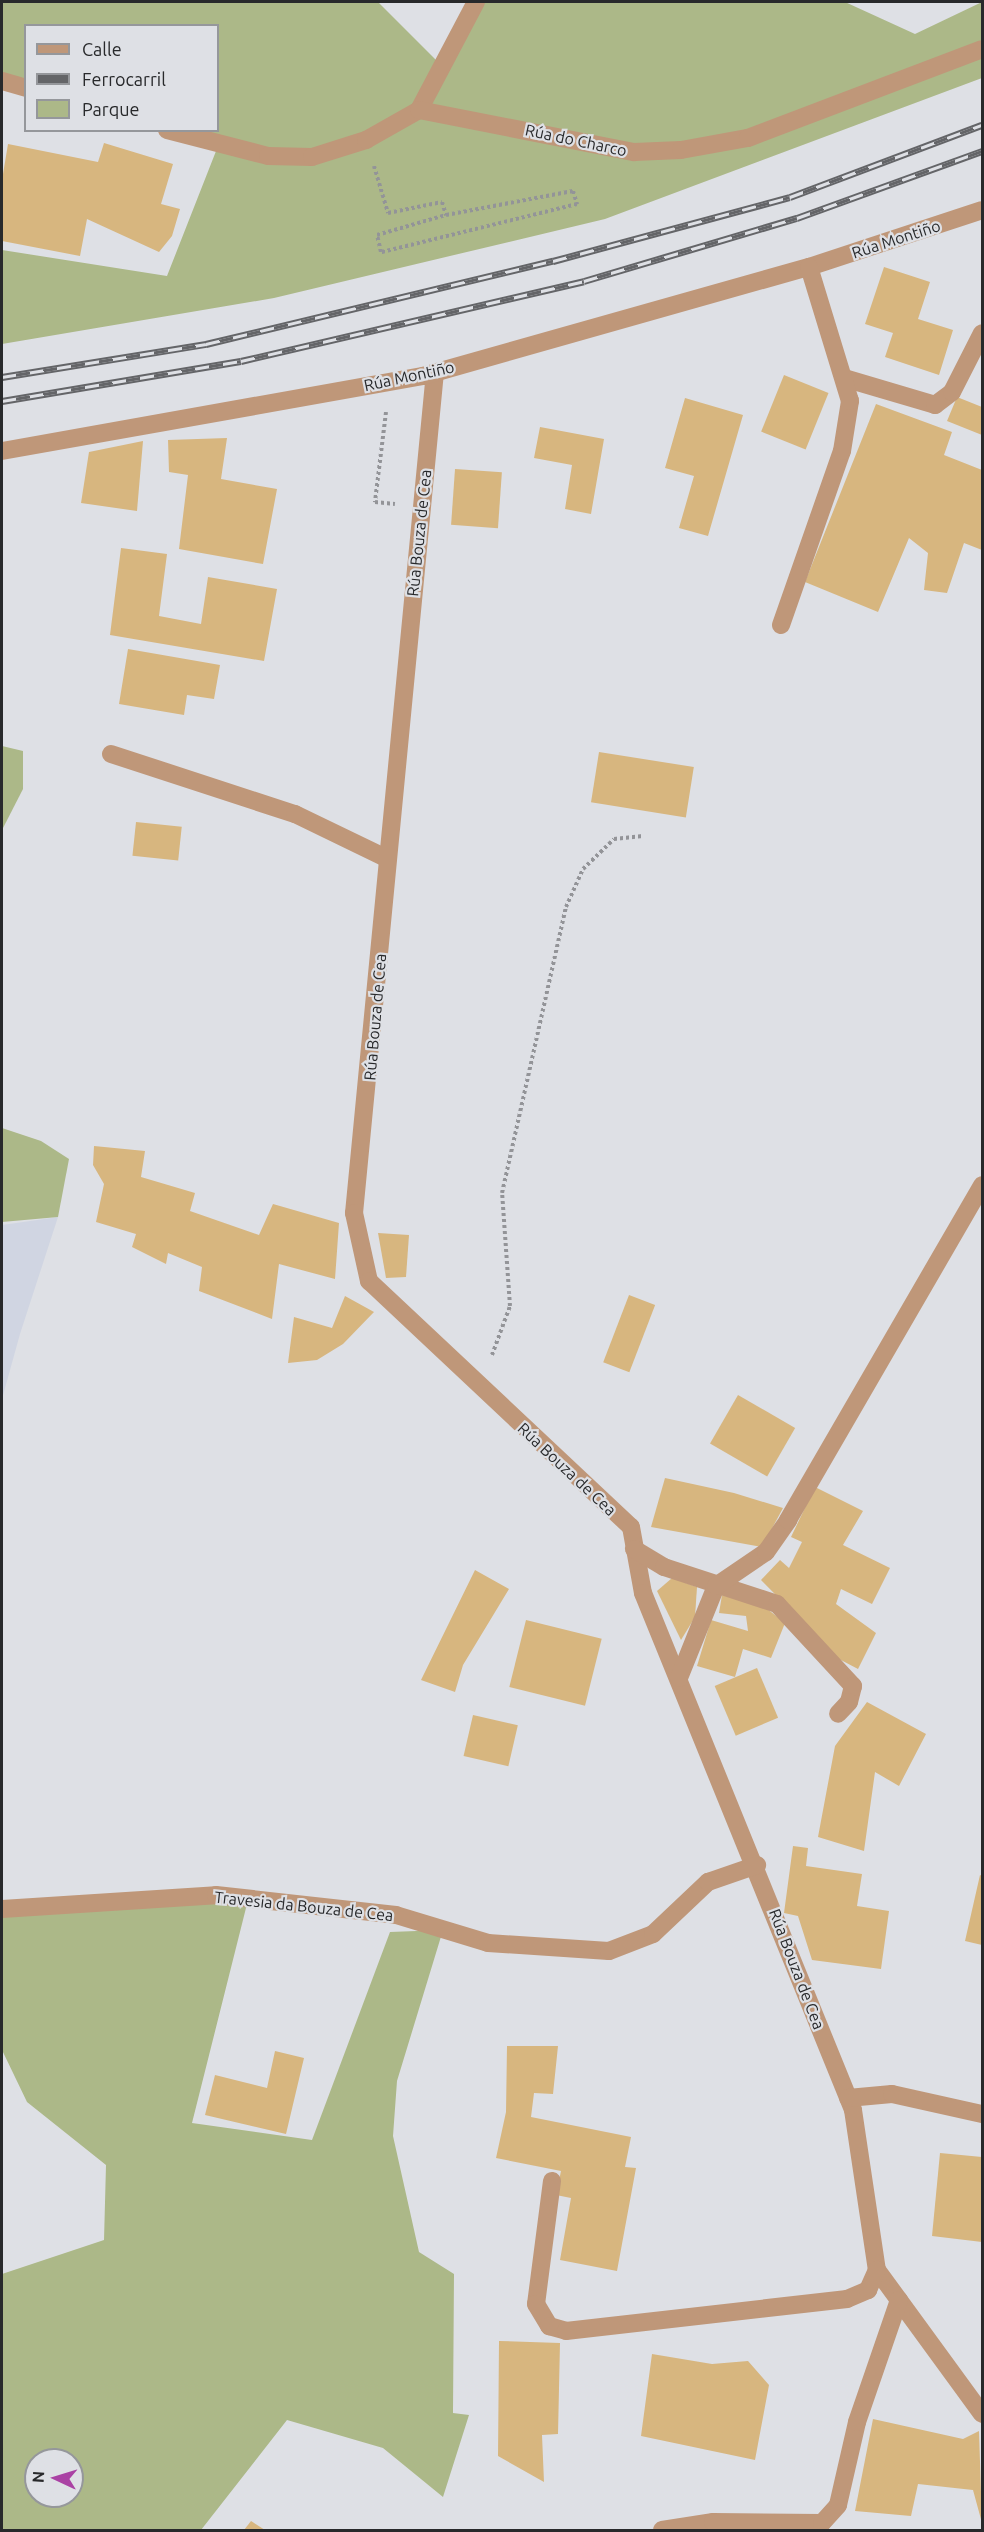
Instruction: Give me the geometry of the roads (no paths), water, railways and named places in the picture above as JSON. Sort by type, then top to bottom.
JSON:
[{"type":"street","points":[[175,132],[268,156],[312,157],[366,140],[419,110],[476,2]]},
{"type":"street","name":"Rúa do Charco","points":[[419,110],[634,152],[681,150],[748,138],[982,49]]},
{"type":"street","points":[[2,81],[24,87]]},
{"type":"street","name":"Rúa Montiño","points":[[2,451],[435,372],[809,267],[982,210]]},
{"type":"street","points":[[781,625],[842,451],[850,401],[809,267]]},
{"type":"street","points":[[844,378],[935,405],[952,393],[982,333]]},
{"type":"street","name":"Rúa Bouza de Cea","points":[[435,372],[354,1213],[369,1281],[630,1527],[643,1593],[757,1865],[848,2098],[877,2270],[982,2414]]},
{"type":"street","points":[[111,754],[295,814],[388,859]]},
{"type":"street","points":[[679,1678],[716,1586],[766,1552],[788,1520],[982,1185]]},
{"type":"street","points":[[634,1549],[664,1567],[716,1586],[777,1604],[853,1686],[849,1702],[838,1714]]},
{"type":"street","name":"Travesia da Bouza de Cea","points":[[2,1909],[216,1895],[396,1915],[488,1943],[609,1951],[653,1934],[708,1882],[757,1865]]},
{"type":"street","points":[[848,2098],[892,2094],[982,2115]]},
{"type":"street","points":[[552,2181],[536,2304],[549,2326],[566,2331],[847,2299],[868,2290],[877,2270]]},
{"type":"street","points":[[662,2530],[713,2522],[822,2523],[838,2505],[857,2422],[899,2300]]},
{"type":"railway","points":[[2,377],[206,344],[553,261],[790,197],[982,125]]},
{"type":"railway","points":[[2,401],[241,361],[584,281],[797,218],[982,151]]}]
